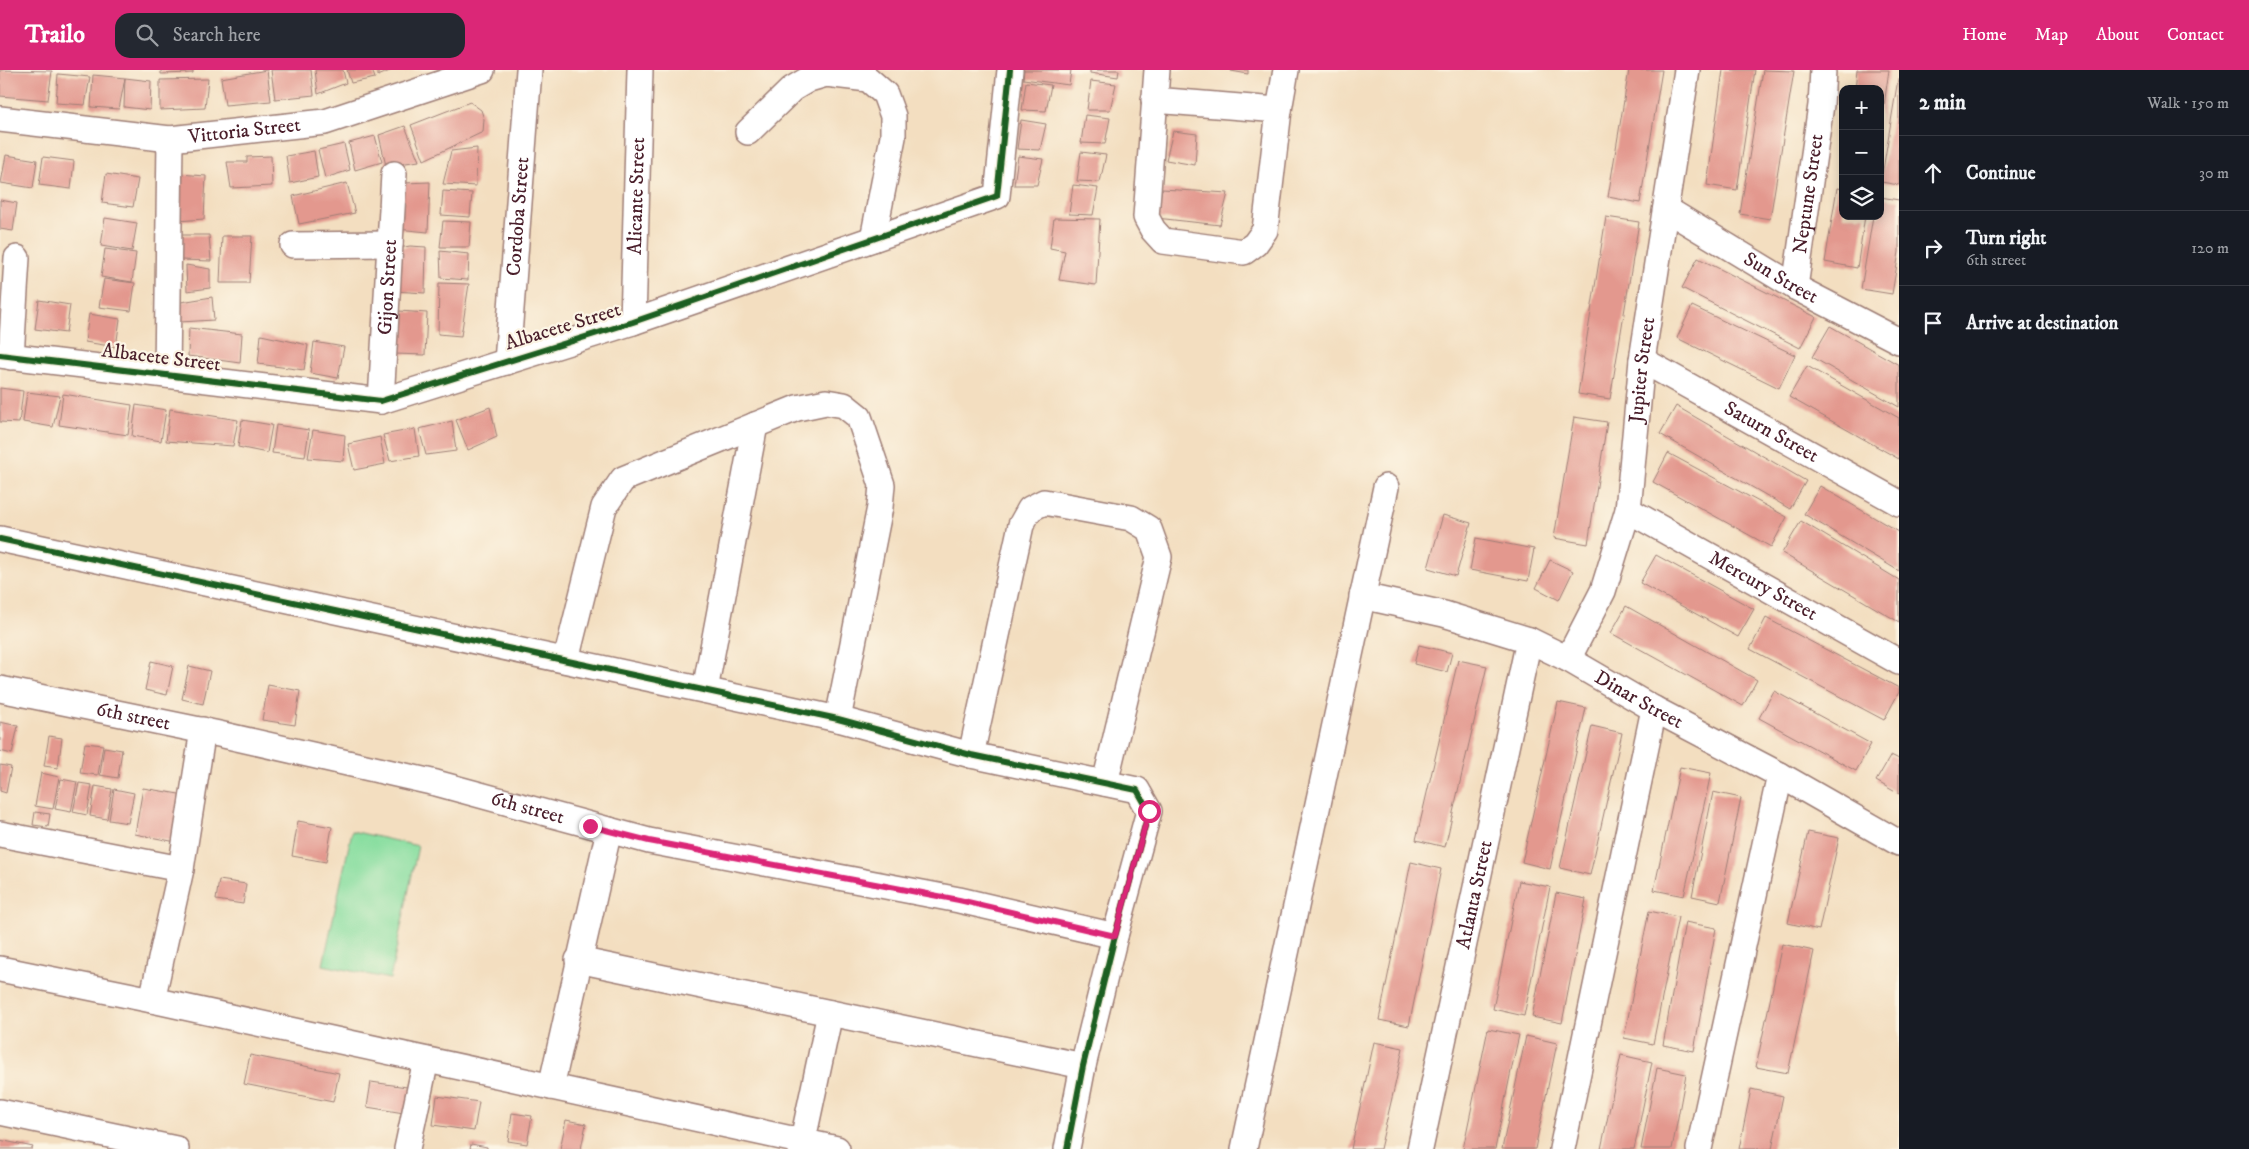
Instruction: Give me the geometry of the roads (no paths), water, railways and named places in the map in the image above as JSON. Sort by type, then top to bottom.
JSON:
[{"type":"street","name":"Vittoria Street","points":[[0,119],[170,139],[325,122],[482,70]]},
{"type":"street","name":"Cordoba Street","points":[[507,362],[529,70]]},
{"type":"street","name":"Alicante Street","points":[[633,322],[640,70]]},
{"type":"street","name":"Albacete Street","points":[[6,356],[381,401],[633,322],[997,196],[1010,70]]},
{"type":"street","points":[[1157,70],[1146,217],[1153,230],[1163,241],[1244,252],[1255,244],[1265,230],[1279,110],[1286,70]]},
{"type":"street","name":"Jupiter Street","points":[[1568,659],[1603,591],[1628,510],[1642,360],[1687,70]]},
{"type":"street","name":"Neptune Street","points":[[1794,287],[1821,105],[1823,70]]},
{"type":"street","points":[[748,132],[792,88],[810,78],[826,74],[868,79],[885,94],[893,116],[893,137],[873,239]]},
{"type":"street","points":[[1154,100],[1279,110]]},
{"type":"street","points":[[166,375],[170,139]]},
{"type":"street","name":"Gijon Street","points":[[381,401],[394,174]]},
{"type":"street","name":"Sun Street","points":[[1666,210],[1794,287],[1899,340]]},
{"type":"street","points":[[293,245],[390,244]]},
{"type":"street","points":[[6,356],[17,258]]},
{"type":"street","name":"Saturn Street","points":[[1642,360],[1899,503]]},
{"type":"street","points":[[566,660],[604,507],[623,479],[797,408],[826,402],[844,405],[859,417],[882,485],[880,507],[838,719]]},
{"type":"street","points":[[705,690],[756,425]]},
{"type":"street","points":[[1244,1149],[1386,487]]},
{"type":"street","points":[[972,755],[1021,525],[1030,509],[1044,502],[1131,518],[1149,529],[1159,557],[1105,783]]},
{"type":"street","name":"Mercury Street","points":[[1628,510],[1899,662]]},
{"type":"street","points":[[0,539],[838,719],[972,755],[1137,790],[1149,811],[1115,936],[1084,1066],[1067,1149]]},
{"type":"street","name":"Dinar Street","points":[[1362,596],[1444,614],[1529,640],[1568,659],[1654,709],[1780,775],[1899,843]]},
{"type":"street","name":"Atlanta Street","points":[[1420,1149],[1529,640]]},
{"type":"street","name":"6th street","points":[[0,689],[202,730],[436,783],[649,841],[959,900],[1115,936]]},
{"type":"street","points":[[1562,1149],[1654,709]]},
{"type":"street","points":[[152,1000],[181,869],[202,730]]},
{"type":"street","points":[[1699,1149],[1780,775]]},
{"type":"street","points":[[551,1087],[578,960],[609,830]]},
{"type":"street","points":[[0,834],[181,869]]},
{"type":"street","points":[[578,960],[1084,1066]]},
{"type":"street","points":[[0,969],[152,1000],[551,1087],[802,1145],[837,1149]]},
{"type":"street","points":[[802,1145],[830,1013]]},
{"type":"street","points":[[407,1149],[426,1060]]},
{"type":"street","points":[[0,1112],[176,1149]]}]
